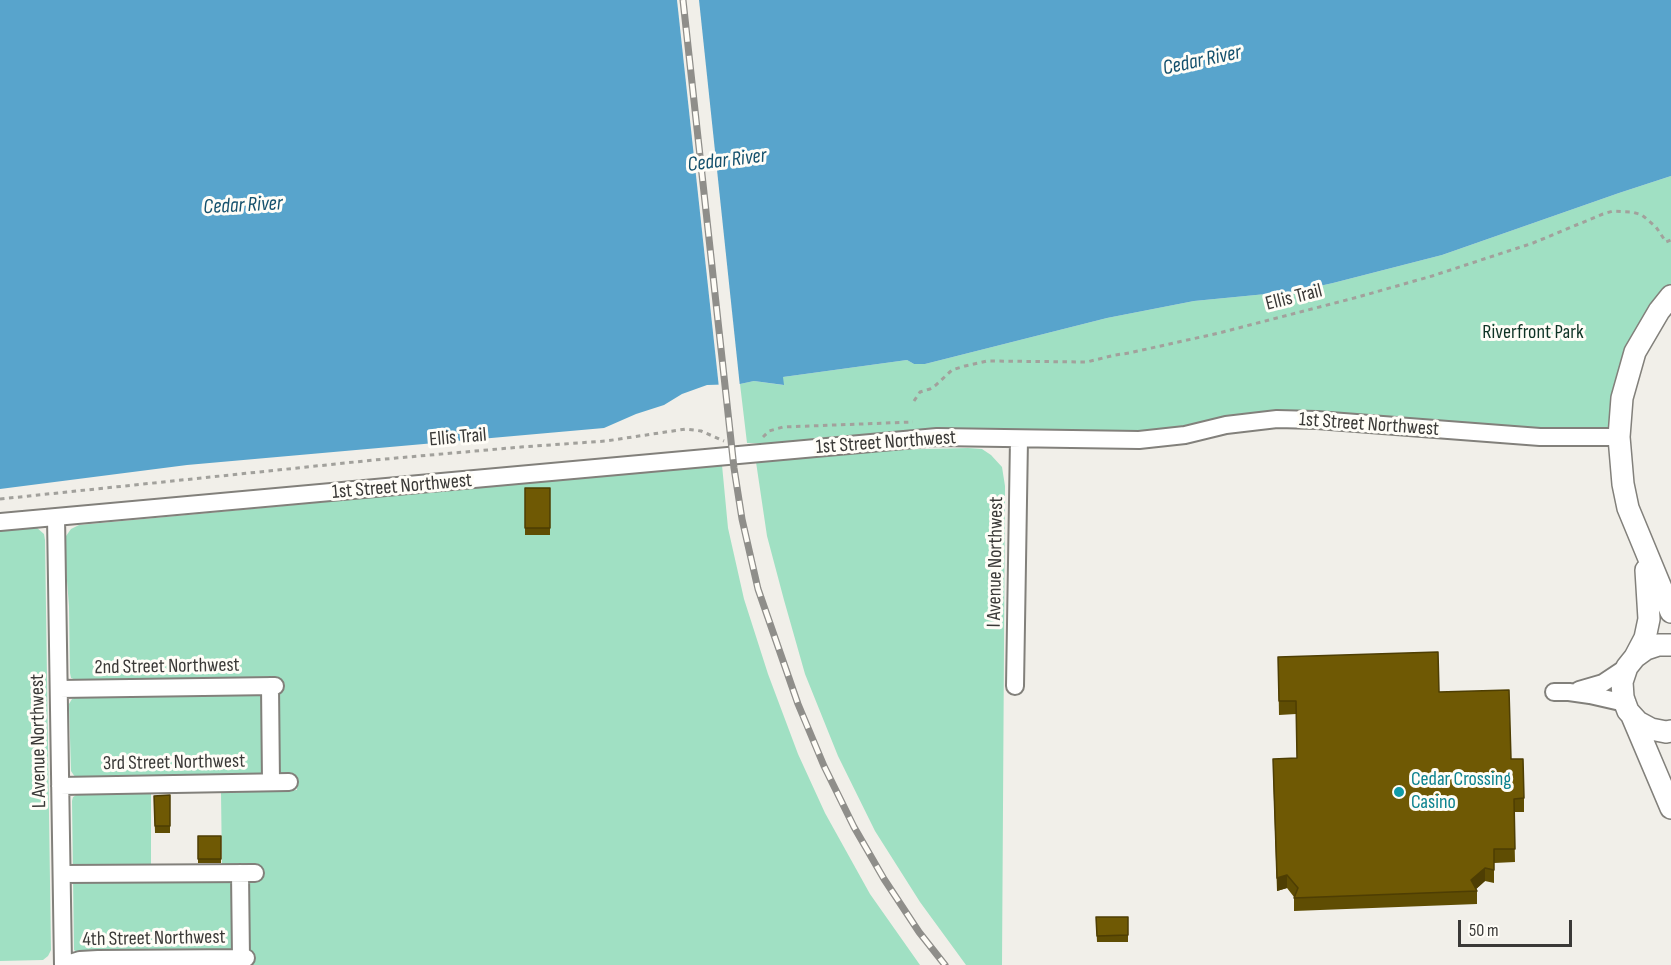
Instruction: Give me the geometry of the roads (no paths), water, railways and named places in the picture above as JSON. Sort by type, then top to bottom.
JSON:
[{"type":"main road","points":[[1671,296],[1659,311],[1635,352],[1622,398],[1619,437],[1628,508],[1671,612]]},
{"type":"main road","points":[[1644,548],[1649,620],[1645,638],[1622,682],[1623,697],[1671,808]]},
{"type":"main road","points":[[1631,662],[1646,649],[1658,645],[1671,645]]},
{"type":"main road","points":[[1629,709],[1638,722],[1651,729],[1671,731]]},
{"type":"street","name":"1st Street Northwest","points":[[0,522],[914,438],[1139,440],[1185,435],[1226,425],[1277,419],[1540,437],[1619,437]]},
{"type":"street","name":"I Avenue Northwest","points":[[1015,686],[1019,439]]},
{"type":"street","name":"L Avenue Northwest","points":[[56,517],[64,965]]},
{"type":"street","points":[[1629,709],[1605,698],[1561,692],[1603,683],[1631,662]]},
{"type":"street","name":"2nd Street Northwest","points":[[59,689],[273,686],[271,782]]},
{"type":"street","name":"3rd Street Northwest","points":[[60,786],[289,782]]},
{"type":"street","name":"4th Street Northwest","points":[[62,874],[248,873],[243,958],[98,959],[80,960],[64,965]]},
{"type":"water","name":"Cedar River","points":[[0,0],[1671,0],[1671,176],[1442,255],[1333,283],[1297,291],[1194,301],[1107,318],[925,364],[914,364],[907,360],[783,377],[784,385],[754,381],[740,384],[707,385],[682,394],[664,405],[604,428],[187,465],[0,489]]},
{"type":"railway","points":[[683,0],[734,468],[742,519],[758,589],[798,704],[824,766],[854,827],[884,879],[919,932],[945,965]]},
{"type":"place","name":"Cedar Crossing Casino","points":[[1399,792]]},
{"type":"park label","name":"Riverfront Park","points":[[1533,333]]}]
